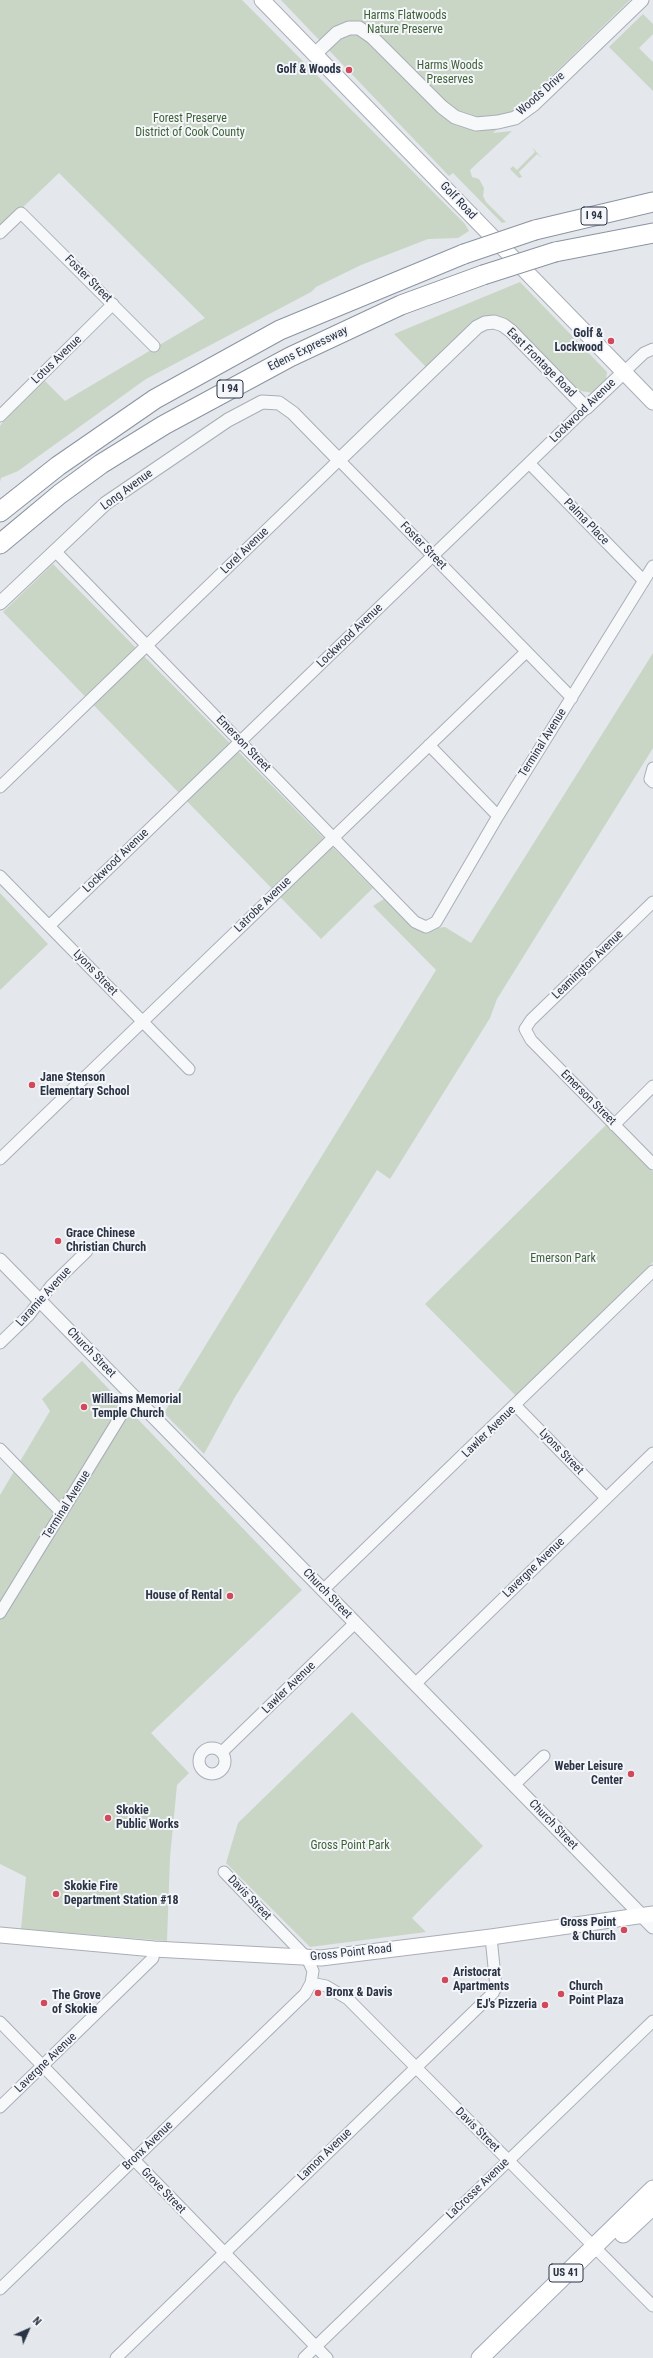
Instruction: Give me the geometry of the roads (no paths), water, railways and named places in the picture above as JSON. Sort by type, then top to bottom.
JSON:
[{"type":"highway","name":"I 94","points":[[0,512],[58,466],[155,399],[280,330],[464,254],[535,230],[653,202]]},
{"type":"highway","name":"Edens Expressway","points":[[0,544],[95,468],[164,425],[290,357],[401,305],[483,275],[555,252],[653,233]]},
{"type":"main road","name":"Golf Road","points":[[262,0],[653,402]]},
{"type":"main road","name":"Gross Point Road","points":[[0,1935],[154,1949],[308,1958],[490,1937],[647,1915]]},
{"type":"main road","name":"US 41","points":[[495,2358],[598,2250],[653,2189]]},
{"type":"main road","name":"US 41","points":[[480,2358],[598,2250],[653,2206]]},
{"type":"street","name":"Woods Drive","points":[[315,54],[337,33],[349,28],[359,28],[372,37],[455,117],[476,124],[498,122],[515,118],[533,105],[642,0]]},
{"type":"street","name":"Foster Street","points":[[0,233],[21,213],[154,346]]},
{"type":"street","name":"Lotus Avenue","points":[[0,416],[113,304]]},
{"type":"street","name":"East Frontage Road","points":[[494,322],[503,325],[511,332],[586,408]]},
{"type":"street","name":"Lorel Avenue","points":[[0,787],[477,327],[494,322]]},
{"type":"street","name":"Lockwood Avenue","points":[[49,926],[586,408],[644,353],[653,348]]},
{"type":"street","name":"Foster Street","points":[[271,401],[279,403],[293,412],[572,698]]},
{"type":"street","name":"Long Avenue","points":[[0,603],[106,503],[228,420],[253,406],[271,401]]},
{"type":"street","name":"Palma Place","points":[[529,464],[644,581]]},
{"type":"street","name":"Emerson Street","points":[[55,551],[415,922],[426,927],[436,922]]},
{"type":"street","name":"Terminal Avenue","points":[[436,922],[498,816],[653,566]]},
{"type":"street","name":"Latrobe Avenue","points":[[0,1159],[526,652]]},
{"type":"street","points":[[430,745],[498,816]]},
{"type":"street","name":"Lyons Street","points":[[0,876],[189,1069]]},
{"type":"street","name":"Leamington Avenue","points":[[525,1029],[531,1020],[653,902]]},
{"type":"street","name":"Emerson Street","points":[[525,1029],[531,1040],[653,1164]]},
{"type":"street","points":[[614,1125],[653,1086]]},
{"type":"street","name":"Laramie Avenue","points":[[0,1343],[29,1315],[51,1286],[87,1251]]},
{"type":"street","name":"Church Street","points":[[0,1260],[514,1785],[647,1915],[653,1927]]},
{"type":"street","name":"Lawler Avenue","points":[[323,1590],[516,1406],[653,1271]]},
{"type":"street","name":"Terminal Avenue","points":[[0,1613],[133,1396]]},
{"type":"street","name":"Lyons Street","points":[[516,1406],[606,1498]]},
{"type":"street","points":[[0,1449],[62,1513]]},
{"type":"street","name":"Lavergne Avenue","points":[[415,1684],[653,1453]]},
{"type":"street","name":"Lawler Avenue","points":[[222,1752],[355,1623]]},
{"type":"street","points":[[514,1785],[544,1756]]},
{"type":"street","name":"Davis Street","points":[[224,1872],[308,1958]]},
{"type":"street","name":"Lamon Avenue","points":[[116,2358],[493,1993],[496,1987],[490,1937]]},
{"type":"street","name":"Lavergne Avenue","points":[[0,2107],[153,1958],[154,1949]]},
{"type":"street","points":[[308,1958],[313,1971],[311,1983]]},
{"type":"street","name":"Bronx Avenue","points":[[296,2002],[305,1982],[308,1958]]},
{"type":"street","name":"Davis Street","points":[[311,1983],[326,1986],[348,1999],[653,2306]]},
{"type":"street","name":"Bronx Avenue","points":[[0,2288],[305,1994],[311,1983]]},
{"type":"street","name":"LaCrosse Avenue","points":[[304,2358],[653,2021]]},
{"type":"street","name":"Grove Street","points":[[0,2022],[327,2358]]},
{"type":"place","name":"Golf & Woods","points":[[349,70]]},
{"type":"place","name":"Golf & Lockwood","points":[[611,341]]},
{"type":"place","name":"Jane Stenson Elementary School","points":[[32,1085]]},
{"type":"place","name":"Grace Chinese Christian Church","points":[[58,1241]]},
{"type":"place","name":"Williams Memorial Temple Church","points":[[84,1407]]},
{"type":"place","name":"House of Rental","points":[[230,1596]]},
{"type":"place","name":"Weber Leisure Center","points":[[631,1774]]},
{"type":"place","name":"Skokie Public Works","points":[[108,1818]]},
{"type":"place","name":"Skokie Fire Department Station #18","points":[[56,1894]]},
{"type":"place","name":"Gross Point & Church","points":[[624,1930]]},
{"type":"place","name":"Aristocrat Apartments","points":[[445,1980]]},
{"type":"place","name":"Bronx & Davis","points":[[318,1993]]},
{"type":"place","name":"Church Point Plaza","points":[[561,1994]]},
{"type":"place","name":"The Grove of Skokie","points":[[44,2003]]},
{"type":"place","name":"EJ's Pizzeria","points":[[545,2005]]},
{"type":"park label","name":"Harms Flatwoods Nature Preserve","points":[[405,23]]},
{"type":"park label","name":"Harms Woods Preserves","points":[[450,73]]},
{"type":"park label","name":"Forest Preserve District of Cook County","points":[[190,126]]},
{"type":"park label","name":"Emerson Park","points":[[563,1259]]},
{"type":"park label","name":"Gross Point Park","points":[[350,1846]]}]
